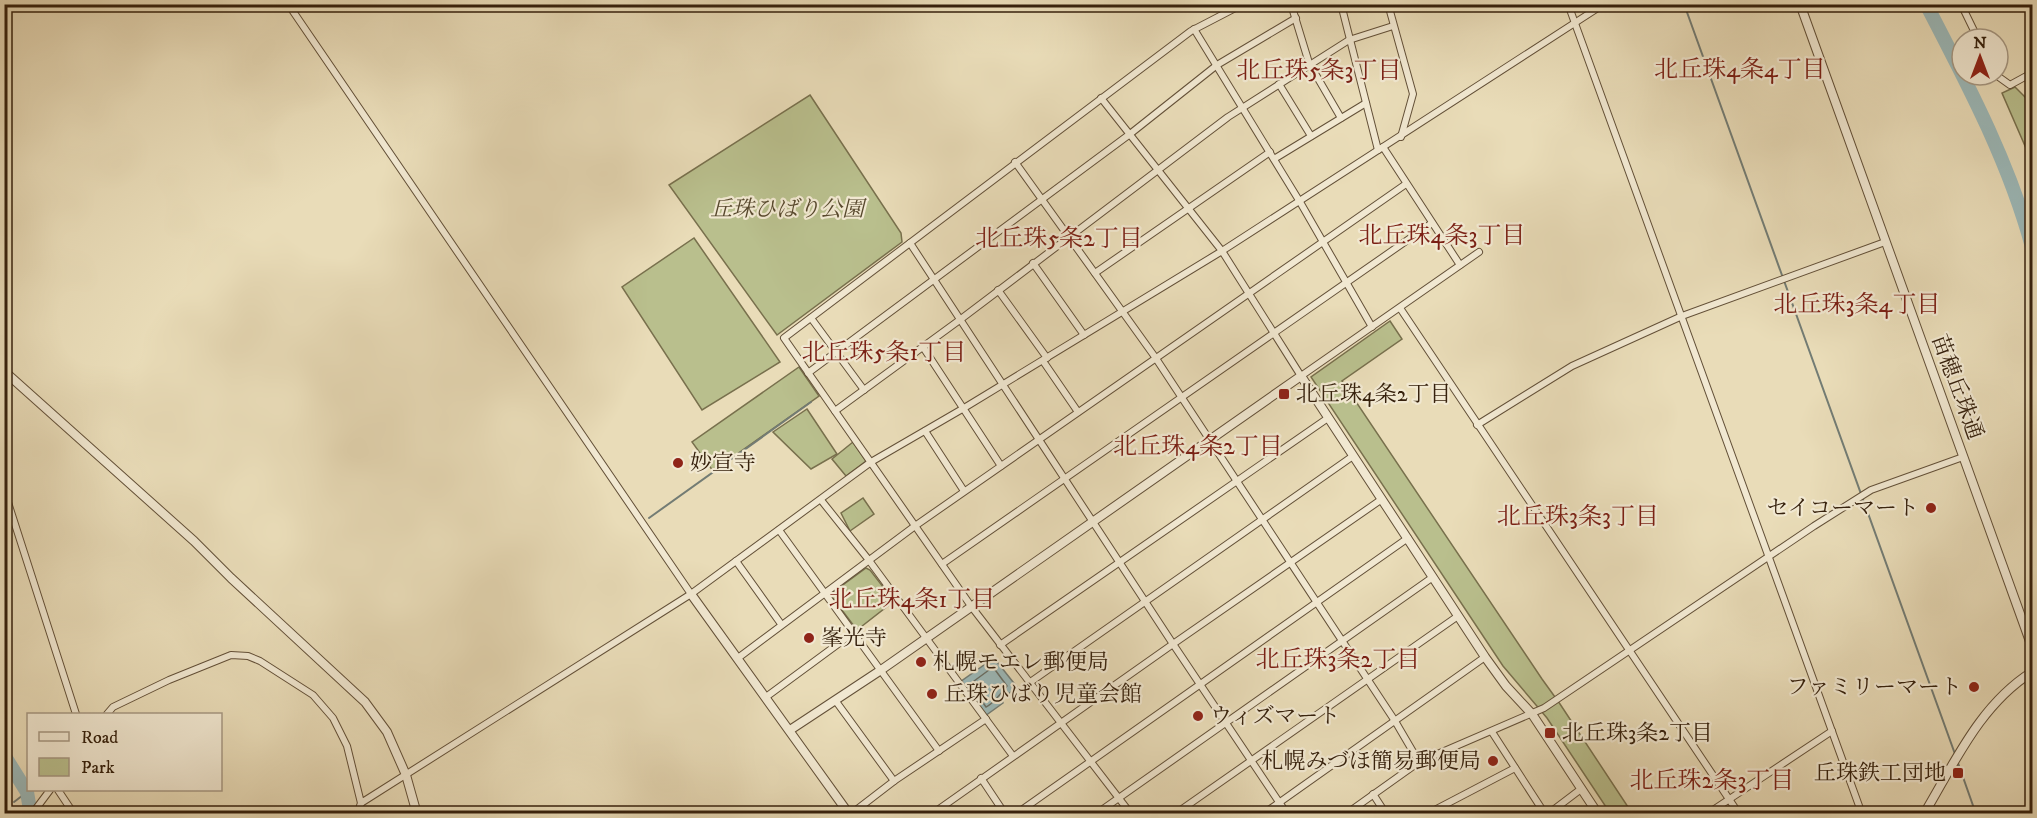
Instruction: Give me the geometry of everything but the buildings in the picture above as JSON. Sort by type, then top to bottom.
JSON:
[{"type":"street","points":[[288,4],[691,594],[850,813],[986,719]]},
{"type":"street","points":[[1131,813],[1089,762],[971,606],[784,338],[1194,29],[1243,4]]},
{"type":"street","points":[[1291,4],[1309,63],[1341,118]]},
{"type":"street","points":[[1341,4],[1366,102],[1381,149],[1460,265]]},
{"type":"street","points":[[1388,4],[1413,94],[1400,137]]},
{"type":"street","points":[[1568,4],[1862,813]]},
{"type":"street","points":[[361,803],[691,594],[871,462],[1004,385],[1222,251],[1604,4]]},
{"type":"street","name":"苗穂丘珠通","points":[[1800,4],[2032,647]]},
{"type":"street","points":[[1961,4],[1972,27]]},
{"type":"street","points":[[808,372],[1130,134],[1217,65],[1296,18]]},
{"type":"street","points":[[835,411],[1243,107],[1309,63],[1350,40],[1393,26]]},
{"type":"street","points":[[1194,29],[1300,202],[1372,327]]},
{"type":"street","points":[[2010,85],[2032,74]]},
{"type":"street","points":[[1279,84],[1311,136]]},
{"type":"street","points":[[1101,98],[1222,251],[1328,418],[1485,657],[1506,686],[1532,714],[1598,813]]},
{"type":"street","points":[[1274,159],[1366,102]]},
{"type":"street","points":[[1095,273],[1270,152]]},
{"type":"street","points":[[1015,162],[1155,357],[1395,721],[1419,762]]},
{"type":"street","points":[[738,658],[824,592],[964,491],[1406,184]]},
{"type":"street","points":[[942,564],[1432,223]]},
{"type":"street","points":[[1477,425],[1572,366],[1682,316],[1885,242]]},
{"type":"street","points":[[910,243],[1250,761],[1287,813]]},
{"type":"street","points":[[790,730],[881,670],[1479,252]]},
{"type":"street","points":[[1033,263],[1084,335]]},
{"type":"street","points":[[998,291],[1078,412]]},
{"type":"street","points":[[1400,308],[1739,813]]},
{"type":"street","points":[[811,318],[864,390]]},
{"type":"street","points":[[923,347],[1001,466]]},
{"type":"street","points":[[4,372],[194,541],[365,702],[387,732],[406,775],[417,813]]},
{"type":"street","points":[[1000,645],[1328,418]]},
{"type":"street","points":[[925,431],[964,491]]},
{"type":"street","points":[[1029,683],[1353,456]]},
{"type":"street","points":[[1346,813],[1419,762],[1532,714],[1558,699],[1871,490],[1963,457]]},
{"type":"street","points":[[4,490],[76,713]]},
{"type":"street","points":[[932,813],[1382,499]]},
{"type":"street","points":[[821,500],[1013,756]]},
{"type":"street","points":[[779,530],[939,751]]},
{"type":"street","points":[[1016,813],[1408,538]]},
{"type":"street","points":[[736,561],[781,624]]},
{"type":"street","points":[[1096,813],[1433,577]]},
{"type":"street","points":[[1175,813],[1458,616]]},
{"type":"street","points":[[766,697],[853,633]]},
{"type":"street","points":[[108,713],[113,707],[179,676],[231,655],[248,656],[260,661],[313,695],[333,718],[347,746],[361,803],[357,813]]},
{"type":"street","points":[[1263,813],[1485,657]]},
{"type":"street","points":[[1924,813],[1972,731],[1989,709],[2032,672]]},
{"type":"street","points":[[836,699],[894,781]]},
{"type":"street","points":[[1707,813],[1832,731]]},
{"type":"street","points":[[1492,732],[1546,813],[1581,789]]},
{"type":"street","points":[[1427,813],[1436,811],[1515,768]]},
{"type":"street","points":[[981,778],[1005,813]]},
{"type":"street","points":[[32,813],[49,791]]},
{"type":"street","points":[[59,791],[74,813]]},
{"type":"street","points":[[1373,794],[1386,813]]},
{"type":"street","points":[[4,800],[12,813]]},
{"type":"green space","points":[[2015,87],[2032,104],[2032,162],[2002,93]]},
{"type":"green space","name":"丘珠ひばり公園","points":[[810,95],[901,233],[902,242],[777,335],[669,185]]},
{"type":"green space","points":[[694,238],[780,362],[702,410],[622,287]]},
{"type":"green space","points":[[1390,321],[1402,339],[1342,381],[1632,813],[1610,813],[1547,718],[1503,666],[1311,377]]},
{"type":"green space","points":[[799,367],[819,396],[713,471],[692,442]]},
{"type":"green space","points":[[807,409],[837,454],[811,469],[773,432]]},
{"type":"green space","points":[[853,442],[866,461],[846,476],[832,459]]},
{"type":"green space","points":[[863,498],[874,514],[850,531],[841,513]]},
{"type":"green space","points":[[866,568],[894,601],[857,630],[832,597],[832,593]]},
{"type":"water","points":[[994,658],[1017,687],[1002,699],[1003,703],[985,716],[960,682]]},
{"type":"waterway","points":[[1684,4],[1955,754]]},
{"type":"waterway","points":[[1926,4],[1999,154],[2012,184],[2032,247]]},
{"type":"waterway","points":[[649,518],[811,402]]},
{"type":"waterway","points":[[4,755],[27,792],[29,804],[35,814]]},
{"type":"waterway","points":[[1958,763],[1976,814]]},
{"type":"waterway","points":[[14,802],[27,792]]},
{"type":"place","name":"北丘珠4条2丁目","points":[[1284,394]]},
{"type":"place","name":"妙宣寺","points":[[678,463]]},
{"type":"place","name":"セイコーマート","points":[[1931,508]]},
{"type":"place","name":"峯光寺","points":[[809,638]]},
{"type":"place","name":"札幌モエレ郵便局","points":[[921,662]]},
{"type":"place","name":"ファミリーマート","points":[[1974,687]]},
{"type":"place","name":"丘珠ひばり児童会館","points":[[932,694]]},
{"type":"place","name":"ウィズマート","points":[[1198,716]]},
{"type":"place","name":"北丘珠3条2丁目","points":[[1550,733]]},
{"type":"place","name":"札幌みづほ簡易郵便局","points":[[1493,761]]},
{"type":"place","name":"丘珠鉄工団地","points":[[1958,773]]},
{"type":"district","name":"北丘珠4条4丁目","points":[[1740,70]]},
{"type":"district","name":"北丘珠5条3丁目","points":[[1319,71]]},
{"type":"district","name":"北丘珠4条3丁目","points":[[1442,236]]},
{"type":"district","name":"北丘珠5条2丁目","points":[[1059,239]]},
{"type":"district","name":"北丘珠3条4丁目","points":[[1857,305]]},
{"type":"district","name":"北丘珠5条1丁目","points":[[884,353]]},
{"type":"district","name":"北丘珠4条2丁目","points":[[1198,447]]},
{"type":"district","name":"北丘珠3条3丁目","points":[[1578,517]]},
{"type":"district","name":"北丘珠4条1丁目","points":[[912,600]]},
{"type":"district","name":"北丘珠3条2丁目","points":[[1338,660]]},
{"type":"district","name":"北丘珠2条3丁目","points":[[1712,781]]}]
